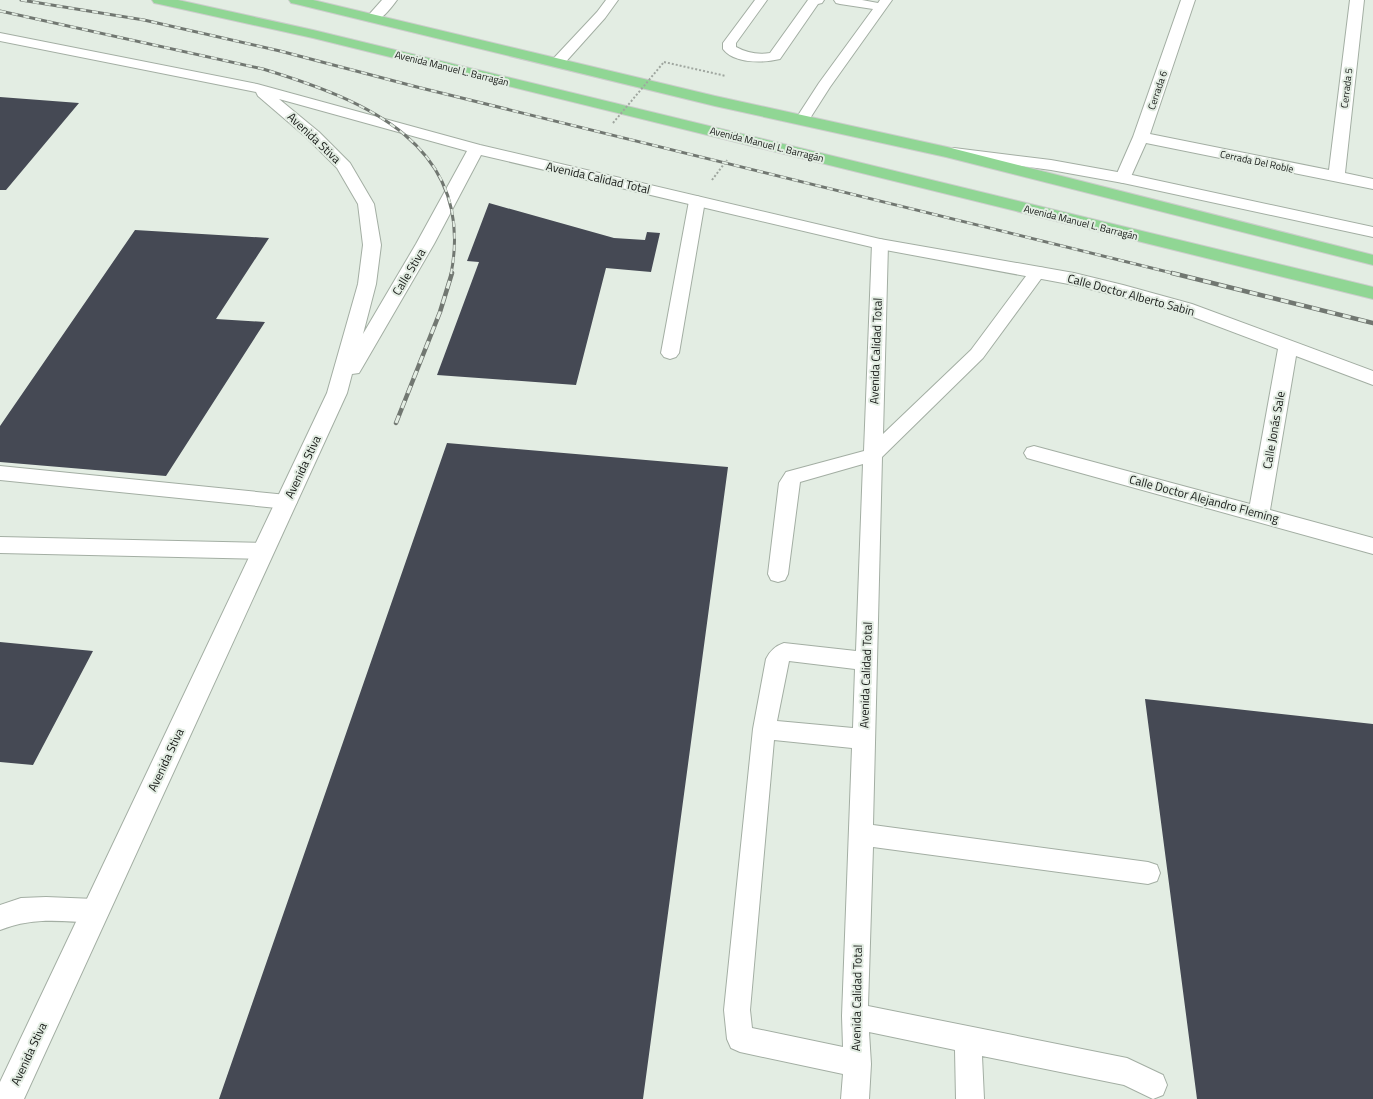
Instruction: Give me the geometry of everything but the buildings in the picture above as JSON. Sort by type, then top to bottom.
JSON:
[{"type":"highway","name":"Avenida Manuel L. Barragán","points":[[159,0],[336,40],[1373,293]]},
{"type":"highway","points":[[296,0],[715,101],[947,152],[1373,260]]},
{"type":"street","points":[[373,18],[390,0]]},
{"type":"street","name":"Cerrada 6","points":[[1123,178],[1141,137],[1188,0]]},
{"type":"street","name":"Cerrada 5","points":[[1336,177],[1357,0]]},
{"type":"street","name":"Avenida Stiva","points":[[0,37],[75,50],[257,88],[313,135],[344,166],[366,204],[372,246],[367,284],[337,393],[8,1099]]},
{"type":"street","name":"Avenida Calidad Total","points":[[257,88],[476,149],[880,244]]},
{"type":"street","name":"Cerrada Del Roble","points":[[1141,137],[1373,184]]},
{"type":"street","name":"Calle Stiva","points":[[337,393],[425,244],[476,149]]},
{"type":"street","points":[[947,152],[1051,165],[1123,178],[1373,232]]},
{"type":"street","name":"Calle Doctor Alberto Sabin","points":[[880,244],[1038,272],[1095,284],[1186,308],[1373,378]]},
{"type":"street","name":"Calle Jonás Sale","points":[[1259,514],[1288,347]]},
{"type":"street","name":"Calle Doctor Alejandro Fleming","points":[[1034,453],[1373,546]]},
{"type":"lane","points":[[558,63],[601,15],[612,0]]},
{"type":"lane","points":[[761,0],[729,43],[730,49],[736,53],[768,59],[775,56],[814,1],[818,0]]},
{"type":"lane","points":[[840,0],[883,4]]},
{"type":"lane","points":[[802,120],[824,86],[883,4]]},
{"type":"lane","points":[[670,353],[697,201]]},
{"type":"lane","name":"Avenida Calidad Total","points":[[855,1099],[857,1064],[855,1016],[880,244]]},
{"type":"lane","points":[[778,574],[789,483],[793,477],[873,455],[977,354],[1038,272]]},
{"type":"lane","points":[[0,474],[287,502]]},
{"type":"lane","points":[[0,545],[263,551]]},
{"type":"lane","points":[[857,1064],[740,1039],[737,1010],[764,729],[777,659],[784,652],[866,661]]},
{"type":"lane","points":[[764,729],[864,739]]},
{"type":"lane","points":[[861,834],[1148,873]]},
{"type":"lane","points":[[0,918],[10,912],[34,909],[95,911]]},
{"type":"lane","points":[[855,1016],[1127,1072],[1153,1085]]},
{"type":"lane","points":[[968,1039],[970,1099]]},
{"type":"path","points":[[613,123],[664,62],[726,76]]},
{"type":"railway","points":[[21,0],[144,20],[280,51],[417,87],[1176,274]]},
{"type":"railway","points":[[0,11],[263,69],[301,81],[339,96],[374,113],[405,135],[429,161],[447,192],[454,229],[451,274]]},
{"type":"railway","points":[[396,423],[440,312],[452,273]]},
{"type":"railway","points":[[1172,273],[1373,323]]}]
